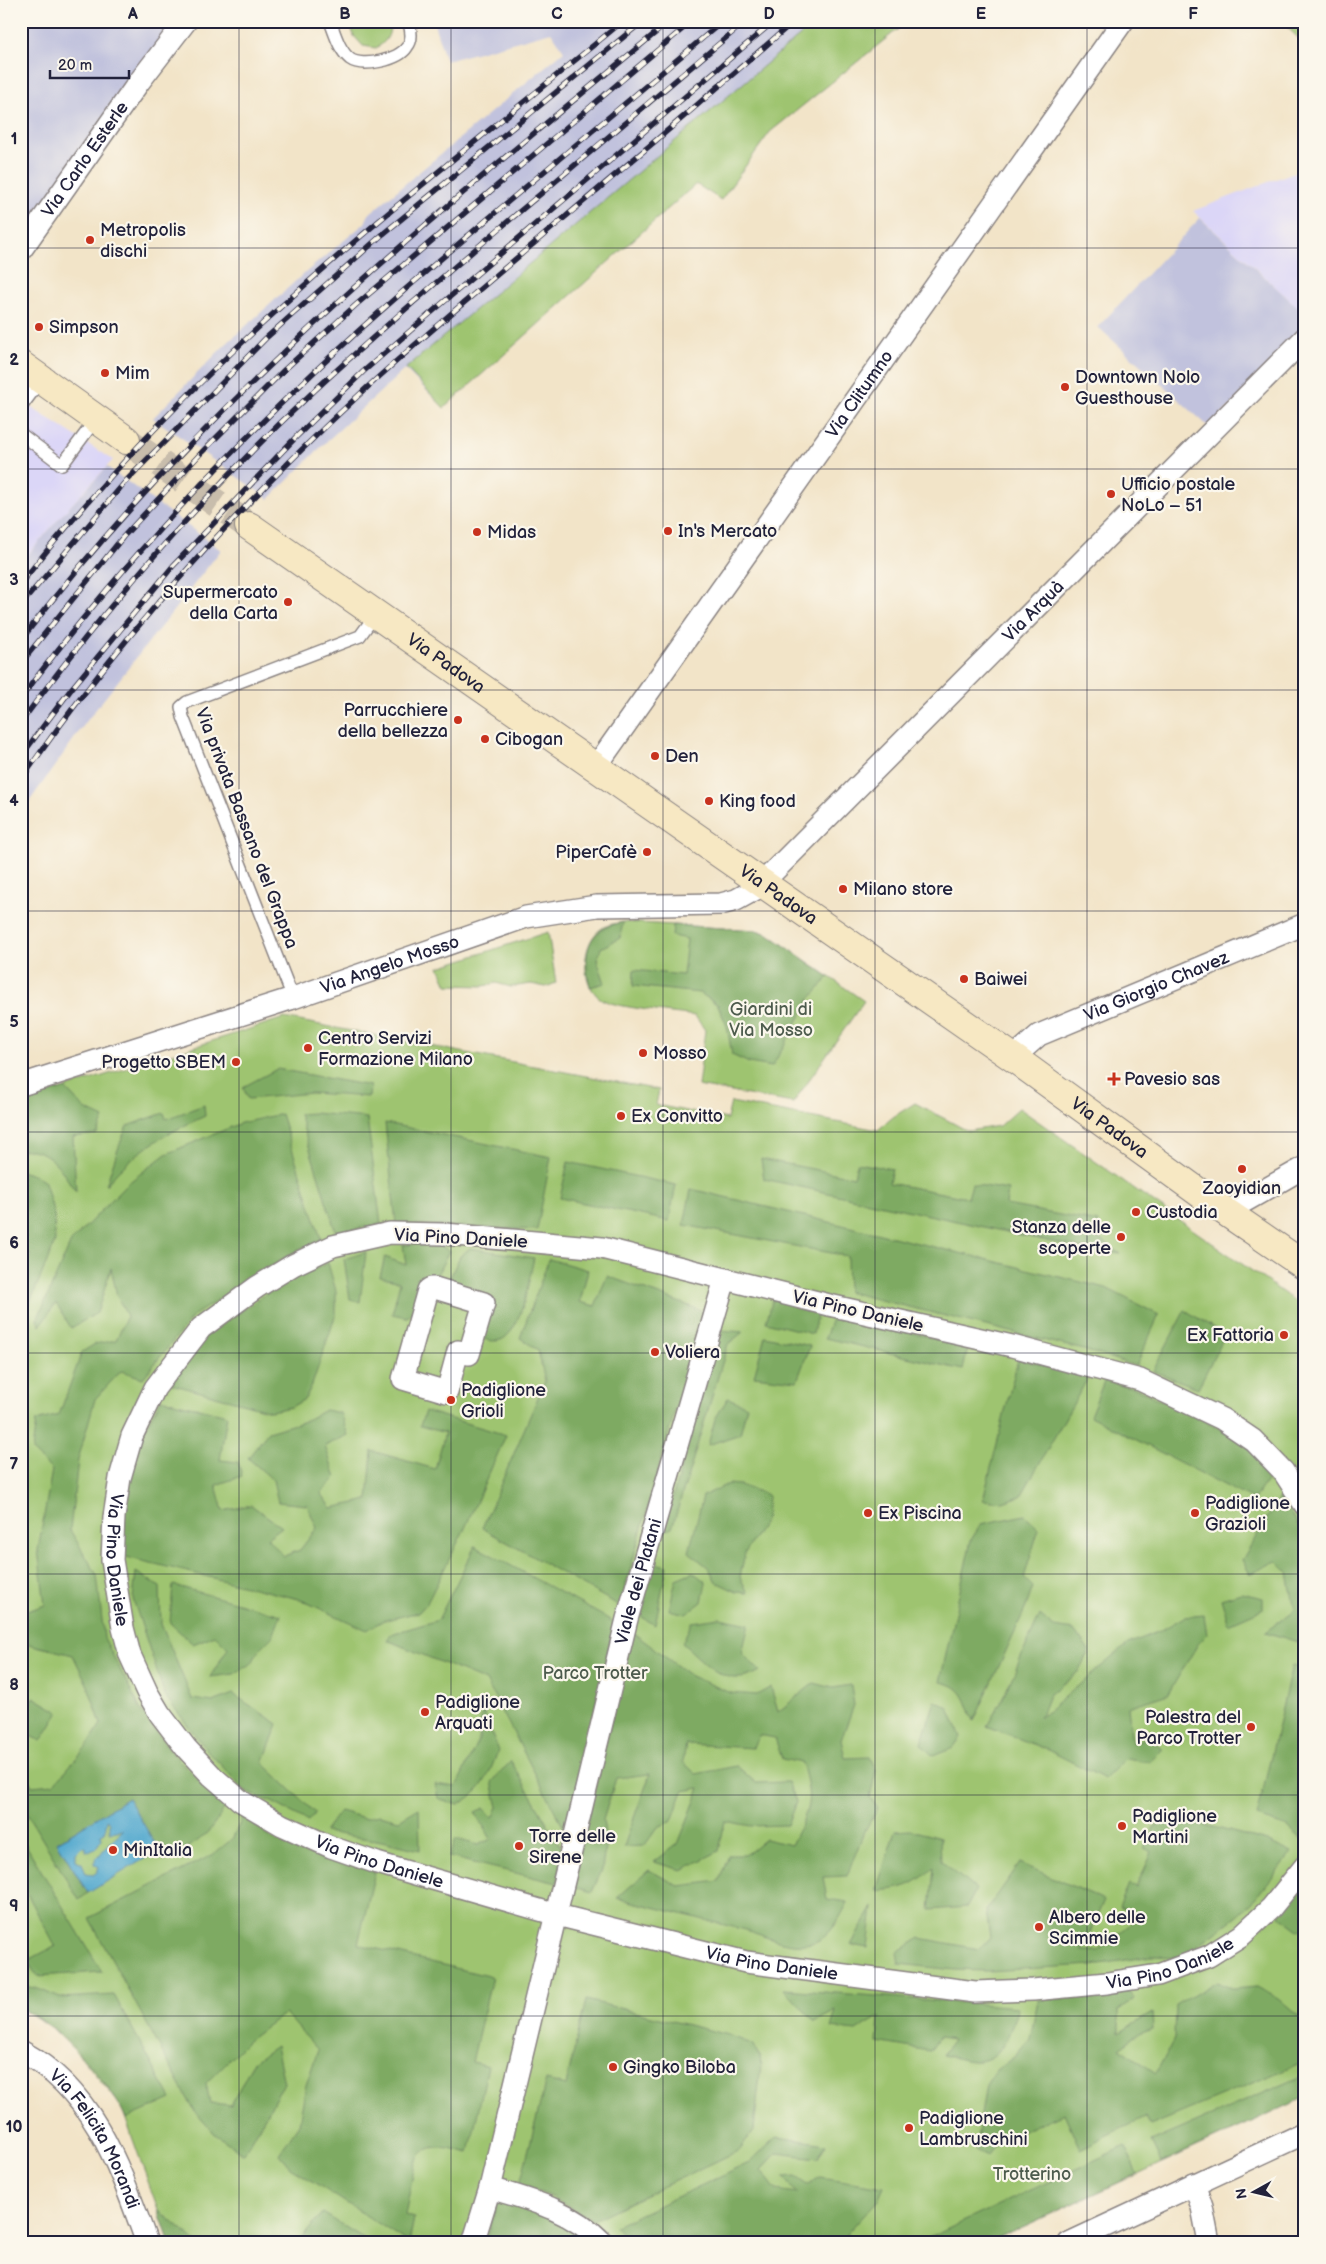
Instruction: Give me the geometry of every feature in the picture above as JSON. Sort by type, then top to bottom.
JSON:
[{"type":"street","name":"Via Carlo Esterle","points":[[21,250],[139,82],[186,21]]},
{"type":"street","name":"Via Clitumno","points":[[595,768],[1123,21]]},
{"type":"street","name":"Via Arquà","points":[[761,884],[1305,338]]},
{"type":"street","points":[[32,372],[126,440]]},
{"type":"street","name":"Via Padova","points":[[249,526],[761,884],[1016,1059],[1226,1212],[1305,1266]]},
{"type":"street","name":"Via Angelo Mosso","points":[[21,1085],[293,998],[526,917],[568,909],[619,904],[721,904],[746,896],[761,884]]},
{"type":"street","name":"Via Giorgio Chavez","points":[[1016,1059],[1023,1048],[1039,1035],[1305,924]]},
{"type":"street","points":[[1226,1212],[1305,1167]]},
{"type":"street","name":"Via Pino Daniele","points":[[1305,1505],[1283,1471],[1252,1440],[1222,1420],[1140,1380],[1012,1346],[725,1279],[602,1248],[445,1234],[390,1233],[332,1246],[293,1265],[264,1282],[202,1328],[155,1388],[132,1436],[120,1478],[114,1517],[112,1560],[119,1608],[130,1655],[147,1692],[160,1714],[186,1748],[212,1776],[241,1801],[282,1825],[331,1847],[377,1863],[557,1915],[746,1962],[975,1992],[1033,1990],[1107,1983],[1158,1975],[1208,1956],[1242,1935],[1272,1908],[1305,1866]]},
{"type":"street","name":"Viale dei Platani","points":[[473,2243],[490,2188],[627,1619],[725,1279]]},
{"type":"street","points":[[435,1288],[484,1303],[469,1354],[458,1351],[447,1392],[403,1379],[428,1294],[428,1290],[435,1288]]},
{"type":"street","name":"Via Felicita Morandi","points":[[21,2051],[62,2080],[91,2116],[118,2168],[147,2243]]},
{"type":"street","points":[[1068,2243],[1305,2133]]},
{"type":"street","points":[[1194,2184],[1202,2206],[1209,2243]]},
{"type":"street","points":[[490,2188],[543,2203],[590,2229],[603,2243]]},
{"type":"lane","points":[[330,21],[344,52],[354,62],[365,64],[396,56],[406,50],[409,46],[411,32],[408,21]]},
{"type":"lane","points":[[21,407],[32,372]]},
{"type":"lane","points":[[21,434],[62,464],[96,419]]},
{"type":"lane","name":"Via privata Bassano del Grappa","points":[[293,998],[181,708],[187,702],[360,636],[376,614]]},
{"type":"shaded area","points":[[21,21],[183,21],[21,246]]},
{"type":"shaded area","points":[[433,21],[908,21],[770,132],[721,200],[696,184],[444,408],[405,369],[327,441],[269,499],[153,418],[225,345],[299,278],[365,223],[369,214],[564,51],[551,32],[446,61]]},
{"type":"shaded area","points":[[1305,168],[1305,314],[1193,211]]},
{"type":"shaded area","points":[[1200,218],[1305,314],[1305,333],[1209,427],[1098,327]]},
{"type":"shaded area","points":[[21,401],[113,460],[25,558],[21,555]]},
{"type":"shaded area","points":[[107,467],[221,550],[89,718],[21,813],[21,563]]},
{"type":"green space","points":[[349,21],[389,21],[389,33],[386,40],[376,48],[363,46],[354,36]]},
{"type":"green space","points":[[817,21],[908,21],[770,132],[721,200],[696,184],[444,408],[406,368]]},
{"type":"green space","points":[[1281,21],[1298,21],[1305,28],[1305,45]]},
{"type":"green space","name":"Giardini di Via Mosso","points":[[623,922],[756,930],[768,934],[864,1001],[793,1103],[698,1086],[705,1030],[695,1016],[610,1003],[595,994],[590,985],[586,975],[586,964],[590,942],[596,933],[604,927]]},
{"type":"green space","points":[[623,922],[620,938],[601,948],[597,960],[605,983],[590,987],[587,953],[590,944],[601,930],[610,925]]},
{"type":"green space","points":[[673,925],[756,930],[768,934],[829,977],[810,999],[772,1067],[749,1063],[732,1055],[727,1026],[718,1005],[700,993],[633,986],[634,970],[683,975],[687,939],[672,936]]},
{"type":"green space","points":[[548,932],[556,983],[546,987],[531,984],[511,987],[496,983],[484,986],[447,985],[439,967]]},
{"type":"green space","name":"Parco Trotter","points":[[284,1018],[659,1090],[656,1105],[727,1119],[731,1102],[878,1130],[893,1117],[915,1103],[968,1131],[999,1126],[1019,1108],[1305,1308],[1305,2097],[988,2243],[170,2243],[121,2106],[82,2058],[51,2027],[21,2008],[21,1102]]},
{"type":"green space","points":[[277,1069],[370,1086],[369,1097],[311,1093],[248,1099],[243,1087]]},
{"type":"green space","points":[[65,1088],[85,1109],[104,1118],[97,1134],[73,1137],[76,1192],[48,1156],[32,1150],[21,1150],[21,1102]]},
{"type":"green space","points":[[204,1105],[205,1116],[151,1144],[128,1162],[106,1185],[127,1126],[164,1113],[166,1119]]},
{"type":"green space","points":[[314,1113],[367,1118],[381,1224],[336,1233],[299,1114]]},
{"type":"green space","points":[[281,1114],[321,1239],[289,1255],[194,1315],[143,1378],[121,1371],[95,1399],[78,1460],[70,1530],[97,1575],[104,1638],[142,1712],[174,1755],[225,1806],[220,1817],[207,1833],[192,1845],[165,1861],[128,1798],[57,1842],[88,1893],[79,1900],[21,1804],[21,1766],[32,1786],[54,1784],[87,1746],[101,1724],[88,1686],[73,1655],[24,1643],[21,1645],[21,1613],[45,1605],[38,1550],[52,1470],[32,1451],[36,1421],[59,1415],[82,1352],[95,1344],[116,1340],[127,1316],[117,1296],[111,1268],[97,1313],[71,1328],[56,1303],[40,1326],[37,1320],[71,1242],[127,1184],[166,1154],[241,1123]]},
{"type":"green space","points":[[385,1123],[551,1157],[537,1230],[396,1224]]},
{"type":"green space","points":[[761,1159],[854,1177],[857,1163],[892,1169],[889,1183],[968,1198],[972,1184],[1008,1190],[1006,1205],[1098,1222],[1092,1234],[1121,1254],[1089,1250],[764,1179]]},
{"type":"green space","points":[[568,1162],[676,1185],[669,1221],[560,1198]]},
{"type":"green space","points":[[21,1171],[36,1176],[45,1182],[54,1214],[55,1242],[22,1322],[21,1275],[31,1255],[21,1249]]},
{"type":"green space","points":[[691,1189],[1106,1288],[1159,1315],[1136,1366],[1084,1350],[848,1292],[847,1256],[684,1225]]},
{"type":"green space","points":[[437,1243],[449,1251],[438,1273],[424,1286],[413,1313],[407,1317],[392,1314],[400,1282],[380,1277],[385,1257],[406,1265],[403,1245]]},
{"type":"green space","points":[[470,1248],[534,1258],[524,1304],[519,1316],[508,1335],[498,1341],[474,1336],[484,1303],[444,1290],[460,1256]]},
{"type":"green space","points":[[366,1252],[360,1302],[350,1299],[344,1259]]},
{"type":"green space","points":[[549,1259],[588,1270],[580,1302],[595,1306],[607,1276],[703,1311],[620,1606],[482,1528],[545,1381],[538,1350],[520,1338]]},
{"type":"green space","points":[[328,1263],[336,1291],[336,1314],[312,1385],[305,1399],[291,1407],[271,1411],[171,1384],[203,1338],[280,1284]]},
{"type":"green space","points":[[773,1299],[818,1309],[813,1334],[766,1322]]},
{"type":"green space","points":[[1185,1310],[1225,1335],[1198,1388],[1153,1371]]},
{"type":"green space","points":[[834,1313],[968,1347],[963,1370],[825,1338]]},
{"type":"green space","points":[[720,1330],[743,1332],[728,1344],[672,1528],[663,1531]]},
{"type":"green space","points":[[765,1336],[810,1346],[797,1381],[754,1376]]},
{"type":"green space","points":[[1018,1359],[1089,1376],[1021,1496],[1003,1502],[983,1500]]},
{"type":"green space","points":[[1104,1381],[1135,1388],[1218,1427],[1248,1447],[1272,1474],[1253,1500],[1090,1416]]},
{"type":"green space","points":[[728,1398],[747,1406],[740,1434],[708,1445],[715,1419]]},
{"type":"green space","points":[[161,1399],[227,1415],[220,1460],[238,1462],[242,1476],[216,1485],[223,1511],[251,1505],[282,1527],[267,1538],[284,1556],[300,1550],[317,1528],[307,1505],[278,1502],[273,1480],[248,1458],[268,1432],[305,1421],[325,1410],[340,1413],[348,1435],[325,1446],[336,1478],[321,1493],[332,1508],[368,1500],[372,1451],[435,1469],[445,1433],[420,1426],[425,1411],[506,1435],[465,1528],[427,1603],[419,1612],[382,1621],[367,1630],[299,1599],[122,1556],[122,1515],[130,1479],[142,1434]]},
{"type":"green space","points":[[728,1484],[740,1485],[768,1495],[766,1519],[745,1553],[740,1577],[748,1593],[737,1592],[716,1582],[709,1568],[689,1552],[703,1496]]},
{"type":"green space","points":[[1280,1497],[1305,1536],[1305,1644],[1265,1632],[1295,1610],[1288,1573],[1276,1561],[1250,1574],[1242,1560]]},
{"type":"green space","points":[[1025,1515],[1039,1528],[1024,1578],[1033,1587],[1026,1607],[974,1721],[963,1695],[955,1687],[940,1682],[971,1540],[981,1524]]},
{"type":"green space","points":[[475,1546],[614,1622],[567,1834],[486,1681],[387,1640],[391,1634],[438,1620]]},
{"type":"green space","points":[[654,1563],[667,1566],[655,1625],[637,1614]]},
{"type":"green space","points":[[136,1572],[160,1587],[161,1624],[192,1699],[213,1702],[233,1694],[278,1724],[263,1763],[315,1813],[308,1821],[272,1802],[246,1792],[207,1750],[165,1696],[133,1599]]},
{"type":"green space","points":[[693,1572],[706,1582],[702,1602],[686,1614],[669,1610],[676,1579]]},
{"type":"green space","points":[[173,1585],[281,1615],[273,1636],[259,1650],[252,1663],[234,1674],[210,1677],[228,1648],[215,1635],[193,1644],[170,1623]]},
{"type":"green space","points":[[1241,1593],[1263,1598],[1263,1609],[1229,1624],[1221,1599]]},
{"type":"green space","points":[[1040,1615],[1054,1627],[1074,1630],[1089,1651],[1078,1672],[1049,1695],[1040,1718],[1128,1644],[1160,1631],[1184,1617],[1204,1615],[1207,1635],[1198,1644],[1168,1694],[1128,1707],[1132,1743],[1148,1737],[1163,1749],[1150,1762],[1126,1758],[1105,1779],[1050,1751],[987,1726],[1002,1700]]},
{"type":"green space","points":[[720,1618],[749,1624],[742,1653],[760,1671],[737,1678],[727,1677],[709,1667],[682,1643],[692,1622]]},
{"type":"green space","points":[[632,1632],[691,1676],[731,1693],[757,1695],[771,1687],[778,1712],[814,1683],[833,1688],[851,1685],[854,1705],[841,1740],[845,1758],[870,1757],[876,1770],[870,1798],[878,1808],[864,1832],[847,1876],[823,1877],[827,1899],[848,1902],[833,1927],[821,1939],[805,1944],[787,1943],[753,1932],[617,1898],[649,1870],[679,1886],[719,1881],[729,1855],[745,1855],[765,1839],[791,1845],[806,1814],[809,1797],[808,1788],[802,1763],[782,1759],[775,1738],[759,1735],[753,1748],[686,1744],[683,1762],[696,1774],[737,1766],[756,1783],[788,1782],[796,1802],[787,1825],[751,1826],[725,1821],[719,1851],[682,1870],[654,1862],[678,1844],[700,1788],[683,1791],[672,1821],[658,1827],[644,1846],[624,1847],[650,1774],[616,1778],[603,1820],[606,1840],[602,1870],[592,1892],[572,1886]]},
{"type":"green space","points":[[1292,1665],[1305,1668],[1303,1840],[1288,1827],[1257,1817]]},
{"type":"green space","points":[[35,1698],[59,1712],[41,1741],[21,1732],[21,1709]]},
{"type":"green space","points":[[935,1701],[949,1708],[961,1737],[953,1748],[933,1756],[921,1744]]},
{"type":"green space","points":[[482,1708],[498,1751],[487,1776],[473,1795],[457,1805],[438,1798],[435,1784],[456,1787],[479,1739]]},
{"type":"green space","points":[[511,1761],[564,1852],[557,1883],[449,1857],[456,1839],[478,1845],[491,1839],[475,1812],[484,1808],[493,1818],[498,1807],[492,1782]]},
{"type":"green space","points":[[419,1808],[420,1850],[382,1841],[324,1832],[340,1811],[365,1818],[379,1815],[399,1820]]},
{"type":"green space","points":[[244,1815],[272,1839],[375,1872],[358,1944],[492,1977],[472,2062],[488,2066],[469,2153],[438,2147],[431,2148],[420,2155],[415,2163],[405,2215],[414,2218],[409,2243],[290,2167],[279,2154],[299,2124],[306,2085],[318,2050],[285,2013],[248,2041],[206,2083],[210,2103],[231,2105],[253,2062],[276,2046],[284,2083],[244,2154],[215,2134],[195,2112],[89,1918],[214,1854],[232,1839]]},
{"type":"green space","points":[[1190,1821],[1267,1841],[1292,1853],[1258,1896],[1237,1916],[1182,1957],[1152,1956],[1093,1965],[987,1971],[955,1970],[899,1964],[897,1952],[920,1938],[979,1949],[990,1937],[986,1911],[1020,1863],[1104,1900],[1082,1951],[1098,1951],[1139,1917],[1119,1907],[1129,1884],[1136,1887],[1152,1853],[1144,1849],[1155,1825]]},
{"type":"green space","points":[[911,1830],[940,1838],[941,1861],[976,1890],[967,1907],[930,1910],[934,1867],[914,1882],[901,1888],[876,1891],[895,1831]]},
{"type":"green space","points":[[21,1837],[102,1972],[37,1976],[27,1961],[55,1946],[21,1882]]},
{"type":"green space","points":[[1305,1880],[1305,1930],[1299,1930],[1279,1915]]},
{"type":"green space","points":[[873,1907],[868,1948],[851,1945]]},
{"type":"green space","points":[[1218,1981],[1234,1989],[1257,1987],[1279,1999],[1305,2021],[1305,2061],[1150,2126],[1145,2117],[1080,2149],[1064,2113],[1000,2141],[987,2156],[975,2150],[986,2085],[996,2070],[1014,2057],[1030,2039],[1038,2000],[1082,1997],[1128,1990],[1134,1998],[1119,2010],[1119,2033],[1152,2013],[1153,2029],[1139,2034],[1119,2048],[1156,2073],[1174,2039],[1175,2006]]},
{"type":"green space","points":[[21,1986],[36,1988],[60,1998],[114,1995],[171,2099],[126,2119],[104,2083],[82,2056],[51,2027],[21,2008]]},
{"type":"green space","points":[[784,1989],[1018,2007],[1006,2041],[994,2055],[987,2059],[974,2061],[943,2055],[952,2040],[939,2038],[930,2051],[877,2042],[879,2017],[856,2031],[831,2028],[836,2011],[815,2022]]},
{"type":"green space","points":[[586,2000],[729,2035],[752,2044],[760,2056],[761,2065],[754,2130],[740,2150],[593,2220],[549,2196],[520,2184],[546,2080],[566,2085]]},
{"type":"green space","points":[[1305,2075],[1305,2097],[1161,2163],[1151,2142]]},
{"type":"green space","points":[[776,2137],[826,2144],[818,2158],[777,2153],[761,2170],[776,2190],[797,2193],[784,2177],[795,2176],[808,2185],[820,2177],[884,2187],[878,2200],[839,2243],[631,2243],[615,2226],[749,2163]]},
{"type":"green space","points":[[1125,2146],[1137,2174],[988,2243],[918,2243]]},
{"type":"green space","points":[[498,2198],[557,2221],[568,2227],[587,2243],[486,2243]]},
{"type":"green space","points":[[158,2209],[197,2243],[170,2243]]},
{"type":"green space","points":[[323,2213],[371,2243],[305,2243],[301,2239]]},
{"type":"water","points":[[128,1798],[159,1850],[88,1893],[57,1842]],"holes":[[[107,1819],[110,1822],[110,1832],[123,1830],[109,1843],[94,1862],[99,1867],[97,1872],[93,1875],[86,1874],[82,1863],[76,1860],[76,1853],[82,1847],[86,1847],[86,1851],[89,1852],[95,1849],[102,1839],[101,1834],[105,1832]]]},
{"type":"tunnel","points":[[126,440],[249,526]]},
{"type":"railway","points":[[21,583],[77,515],[136,449],[197,386],[261,325],[394,208],[623,21]]},
{"type":"railway","points":[[21,605],[126,481],[266,338],[383,234],[643,21]]},
{"type":"railway","points":[[21,640],[92,553],[167,469],[245,389],[411,237],[670,21]]},
{"type":"railway","points":[[21,663],[123,537],[202,452],[284,370],[357,304],[692,21]]},
{"type":"railway","points":[[21,698],[88,612],[160,529],[274,411],[337,351],[410,286],[723,21]]},
{"type":"railway","points":[[21,722],[88,634],[123,592],[197,509],[274,429],[425,292],[746,21]]},
{"type":"railway","points":[[21,756],[72,688],[173,566],[296,437],[364,371],[774,21]]},
{"type":"railway","points":[[21,780],[58,728],[138,627],[180,578],[267,484],[382,374],[428,333],[794,21]]},
{"type":"place","name":"Metropolis dischi","points":[[90,240]]},
{"type":"place","name":"Simpson","points":[[39,327]]},
{"type":"place","name":"Mim","points":[[105,373]]},
{"type":"place","name":"Downtown Nolo Guesthouse","points":[[1065,387]]},
{"type":"place","name":"Ufficio postale NoLo – 51","points":[[1111,494]]},
{"type":"place","name":"In's Mercato","points":[[668,531]]},
{"type":"place","name":"Midas","points":[[477,532]]},
{"type":"place","name":"Supermercato della Carta","points":[[288,602]]},
{"type":"place","name":"Parrucchiere della bellezza","points":[[458,720]]},
{"type":"place","name":"Cibogan","points":[[485,739]]},
{"type":"place","name":"Den","points":[[655,756]]},
{"type":"place","name":"King food","points":[[709,801]]},
{"type":"place","name":"PiperCafè","points":[[647,852]]},
{"type":"place","name":"Milano store","points":[[843,889]]},
{"type":"place","name":"Baiwei","points":[[964,979]]},
{"type":"place","name":"Centro Servizi Formazione Milano","points":[[308,1048]]},
{"type":"place","name":"Mosso","points":[[643,1053]]},
{"type":"place","name":"Progetto SBEM","points":[[236,1062]]},
{"type":"place","name":"Pavesio sas","points":[[1114,1079]]},
{"type":"place","name":"Ex Convitto","points":[[621,1116]]},
{"type":"place","name":"Zaoyidian","points":[[1242,1169]]},
{"type":"place","name":"Custodia","points":[[1136,1212]]},
{"type":"place","name":"Stanza delle scoperte","points":[[1121,1237]]},
{"type":"place","name":"Ex Fattoria","points":[[1284,1335]]},
{"type":"place","name":"Voliera","points":[[655,1352]]},
{"type":"place","name":"Padiglione Grioli","points":[[451,1400]]},
{"type":"place","name":"Ex Piscina","points":[[868,1513]]},
{"type":"place","name":"Padiglione Grazioli","points":[[1195,1513]]},
{"type":"place","name":"Padiglione Arquati","points":[[425,1712]]},
{"type":"place","name":"Palestra del Parco Trotter","points":[[1251,1727]]},
{"type":"place","name":"Padiglione Martini","points":[[1122,1826]]},
{"type":"place","name":"Torre delle Sirene","points":[[519,1846]]},
{"type":"place","name":"MinItalia","points":[[113,1850]]},
{"type":"place","name":"Albero delle Scimmie","points":[[1039,1927]]},
{"type":"place","name":"Gingko Biloba","points":[[613,2067]]},
{"type":"place","name":"Padiglione Lambruschini","points":[[909,2128]]},
{"type":"park label","name":"Trotterino","points":[[1032,2174]]}]
